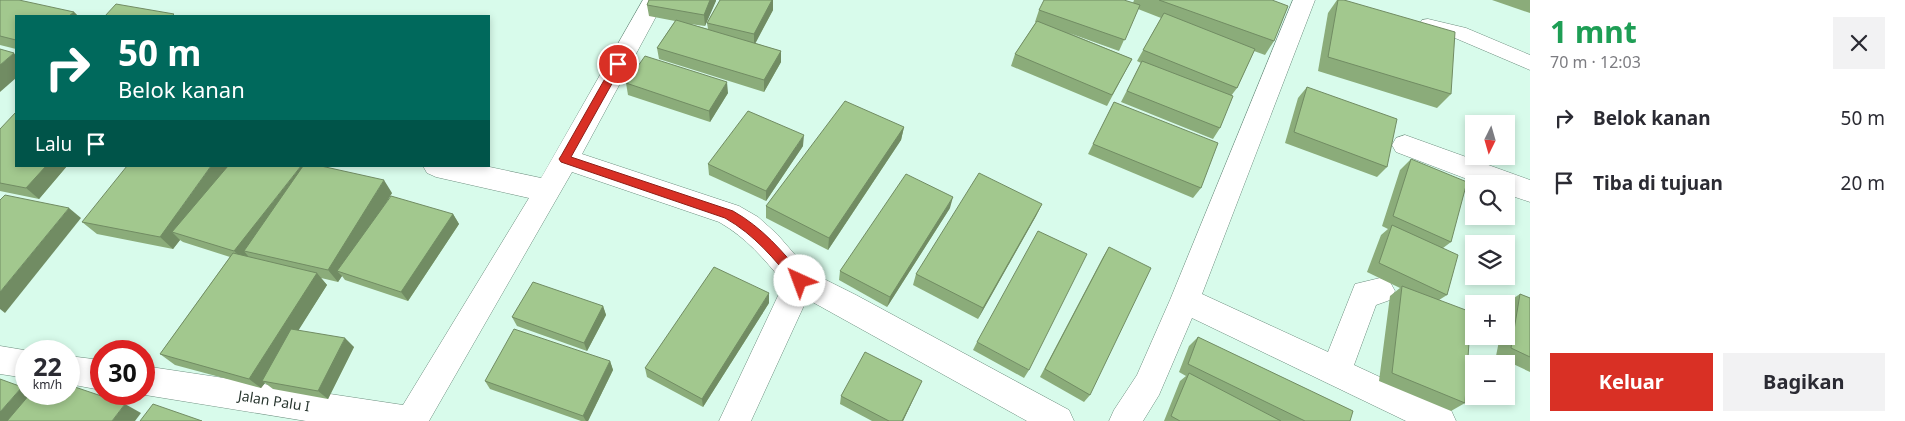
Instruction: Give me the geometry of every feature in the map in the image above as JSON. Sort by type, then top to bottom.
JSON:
[{"type":"street","points":[[411,421],[548,191],[564,159],[654,0]]},
{"type":"street","points":[[1125,421],[1148,385],[1185,300],[1304,0]]},
{"type":"street","points":[[1405,145],[1530,191]]},
{"type":"street","points":[[564,159],[729,214],[748,225],[767,242],[800,281],[846,304],[1058,421]]},
{"type":"street","points":[[440,167],[548,191]]},
{"type":"street","points":[[735,421],[800,281]]},
{"type":"street","points":[[1336,372],[1365,293],[1380,291]]},
{"type":"street","points":[[1185,300],[1440,421]]},
{"type":"street","points":[[0,360],[15,362]]},
{"type":"street","name":"Jalan Palu I","points":[[155,384],[405,421]]},
{"type":"lane","points":[[1415,21],[1460,33],[1530,63]]},
{"type":"building","points":[[0,0],[19,0],[74,12],[70,15],[15,15],[15,40],[0,36]]},
{"type":"building","points":[[649,0],[710,0],[704,15],[647,5]]},
{"type":"building","points":[[720,0],[772,0],[754,34],[707,23]]},
{"type":"building","points":[[1044,0],[1124,0],[1140,5],[1125,40],[1039,10]]},
{"type":"building","points":[[1159,0],[1272,0],[1288,6],[1274,41]]},
{"type":"building","points":[[1338,0],[1344,0],[1455,32],[1451,94],[1328,57]]},
{"type":"building","points":[[116,4],[174,14],[173,15],[106,15]]},
{"type":"building","points":[[1164,13],[1255,49],[1237,88],[1143,50]]},
{"type":"building","points":[[676,20],[781,51],[764,80],[657,48]]},
{"type":"building","points":[[1037,21],[1132,59],[1112,95],[1015,54]]},
{"type":"building","points":[[0,49],[14,53],[0,65]]},
{"type":"building","points":[[645,56],[727,82],[709,111],[626,83]]},
{"type":"building","points":[[1142,61],[1233,96],[1220,128],[1127,91]]},
{"type":"building","points":[[1307,87],[1397,119],[1387,167],[1294,132]]},
{"type":"building","points":[[845,101],[904,127],[829,238],[766,206]]},
{"type":"building","points":[[1114,102],[1218,143],[1201,188],[1093,144]]},
{"type":"building","points":[[748,111],[804,135],[766,191],[708,164]]},
{"type":"building","points":[[15,113],[15,167],[45,167],[26,188],[0,183],[0,129]]},
{"type":"building","points":[[1411,159],[1465,181],[1465,190],[1451,242],[1393,216]]},
{"type":"building","points":[[126,167],[210,167],[160,237],[82,222]]},
{"type":"building","points":[[227,167],[300,167],[234,251],[172,232]]},
{"type":"building","points":[[302,167],[326,167],[384,180],[328,270],[244,251]]},
{"type":"building","points":[[979,173],[1042,204],[983,308],[916,274]]},
{"type":"building","points":[[906,174],[953,197],[890,297],[840,271]]},
{"type":"building","points":[[5,195],[69,208],[0,292],[0,200]]},
{"type":"building","points":[[391,196],[453,214],[401,292],[337,271]]},
{"type":"building","points":[[1392,225],[1458,255],[1447,295],[1379,263]]},
{"type":"building","points":[[1038,231],[1087,254],[1029,370],[977,342]]},
{"type":"building","points":[[1109,247],[1151,268],[1090,395],[1045,369]]},
{"type":"building","points":[[233,253],[317,273],[249,379],[160,354]]},
{"type":"building","points":[[714,267],[769,293],[702,399],[645,368]]},
{"type":"building","points":[[533,282],[603,306],[584,343],[512,317]]},
{"type":"building","points":[[1402,286],[1465,310],[1465,345],[1469,345],[1468,355],[1465,355],[1465,403],[1392,373]]},
{"type":"building","points":[[1520,294],[1530,298],[1530,357],[1511,348],[1512,345],[1515,345],[1515,324]]},
{"type":"building","points":[[291,329],[345,338],[318,391],[262,381]]},
{"type":"building","points":[[514,329],[610,361],[583,416],[485,381]]},
{"type":"building","points":[[1198,337],[1353,411],[1350,421],[1305,421],[1188,364]]},
{"type":"building","points":[[865,352],[922,381],[902,421],[889,421],[841,396]]},
{"type":"building","points":[[1189,373],[1281,421],[1180,421],[1171,416]]},
{"type":"building","points":[[0,379],[15,384],[15,395],[0,412]]},
{"type":"building","points":[[80,389],[90,392],[90,405],[124,405],[112,421],[7,421],[21,405],[80,405]]},
{"type":"building","points":[[152,405],[155,405],[202,421],[140,421]]},
{"type":"route","points":[[618,64],[564,159],[729,214],[748,225],[767,242],[800,281]]}]
